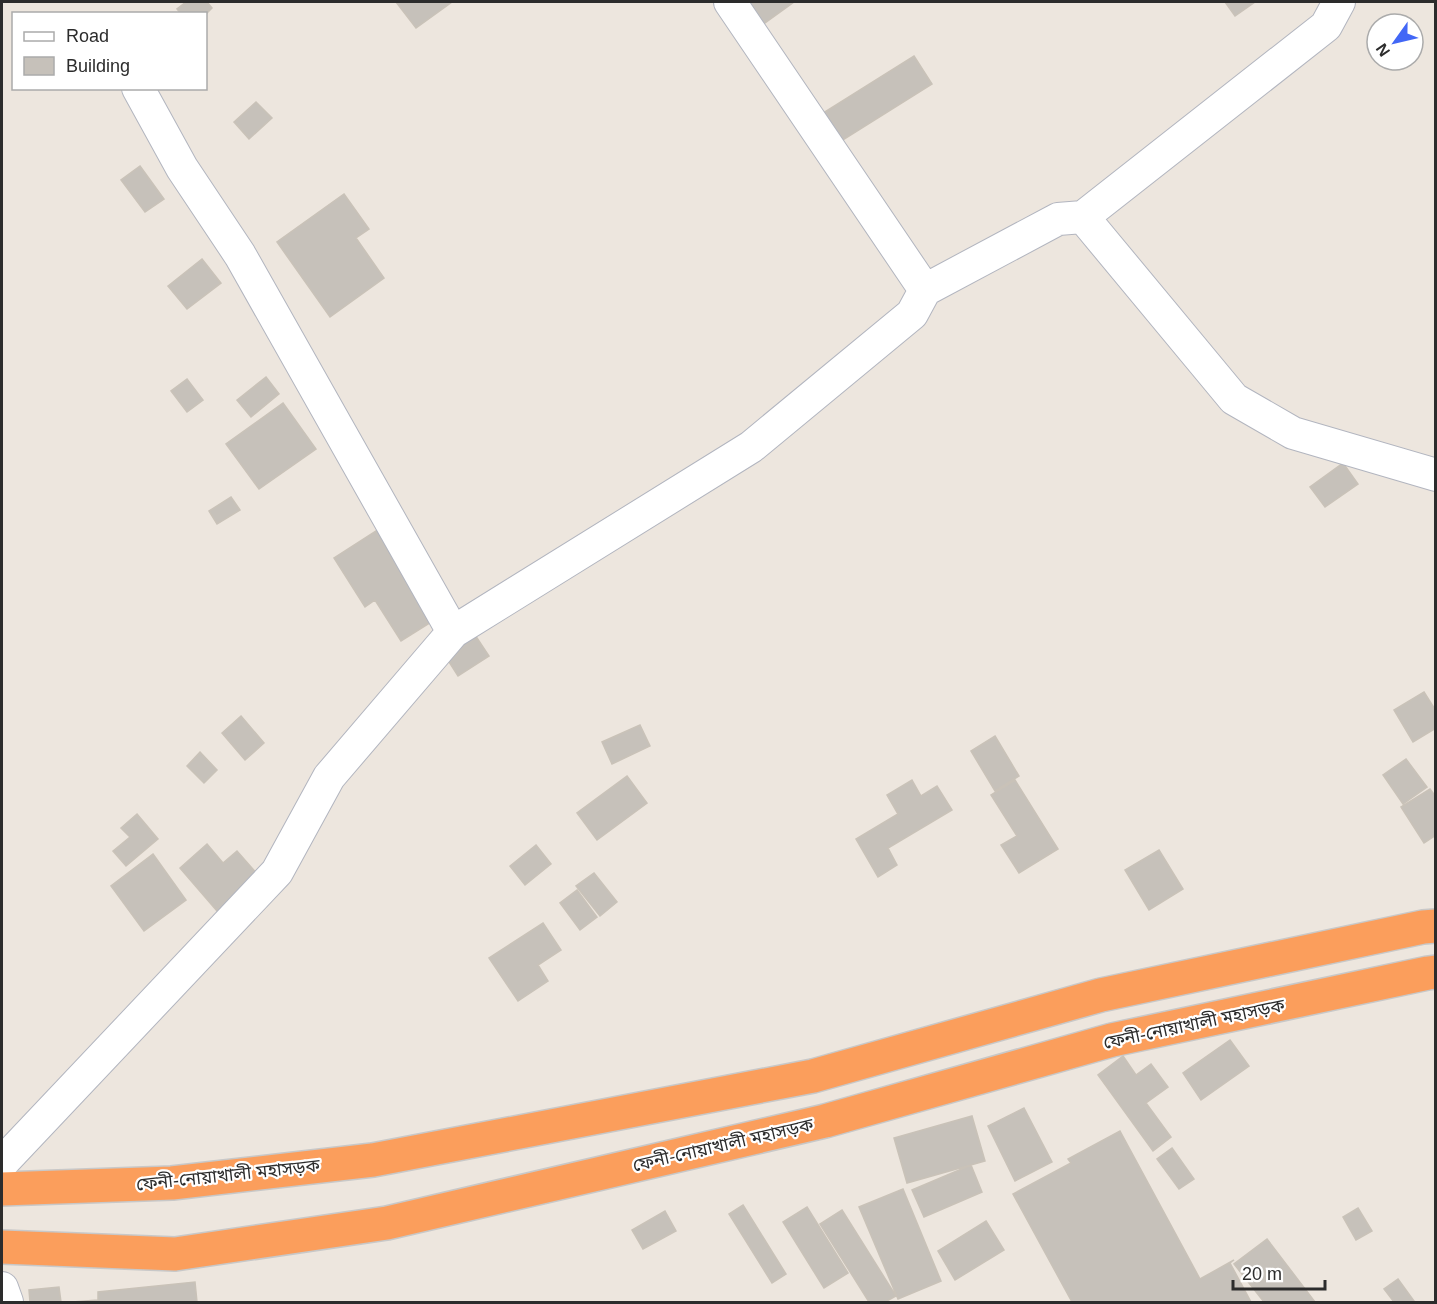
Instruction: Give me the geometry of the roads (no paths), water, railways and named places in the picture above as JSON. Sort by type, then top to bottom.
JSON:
[{"type":"highway","name":"ফেনী-নোয়াখালী মহাসড়ক","points":[[2,1189],[171,1183],[373,1160],[813,1076],[1101,995],[1436,926]]},
{"type":"highway","name":"ফেনী-নোয়াখালী মহাসড়ক","points":[[2,1247],[175,1254],[387,1223],[825,1121],[1112,1040],[1436,972]]},
{"type":"street","points":[[730,2],[925,290]]},
{"type":"street","points":[[2,1163],[277,872],[329,777],[453,632],[751,447],[912,314],[925,290],[1058,219],[1083,217],[1326,26],[1339,2]]},
{"type":"street","points":[[139,90],[182,168],[240,255],[453,632]]},
{"type":"street","points":[[1083,217],[1234,399],[1293,433],[1436,475]]},
{"type":"street","points":[[2,1288],[7,1302]]}]
